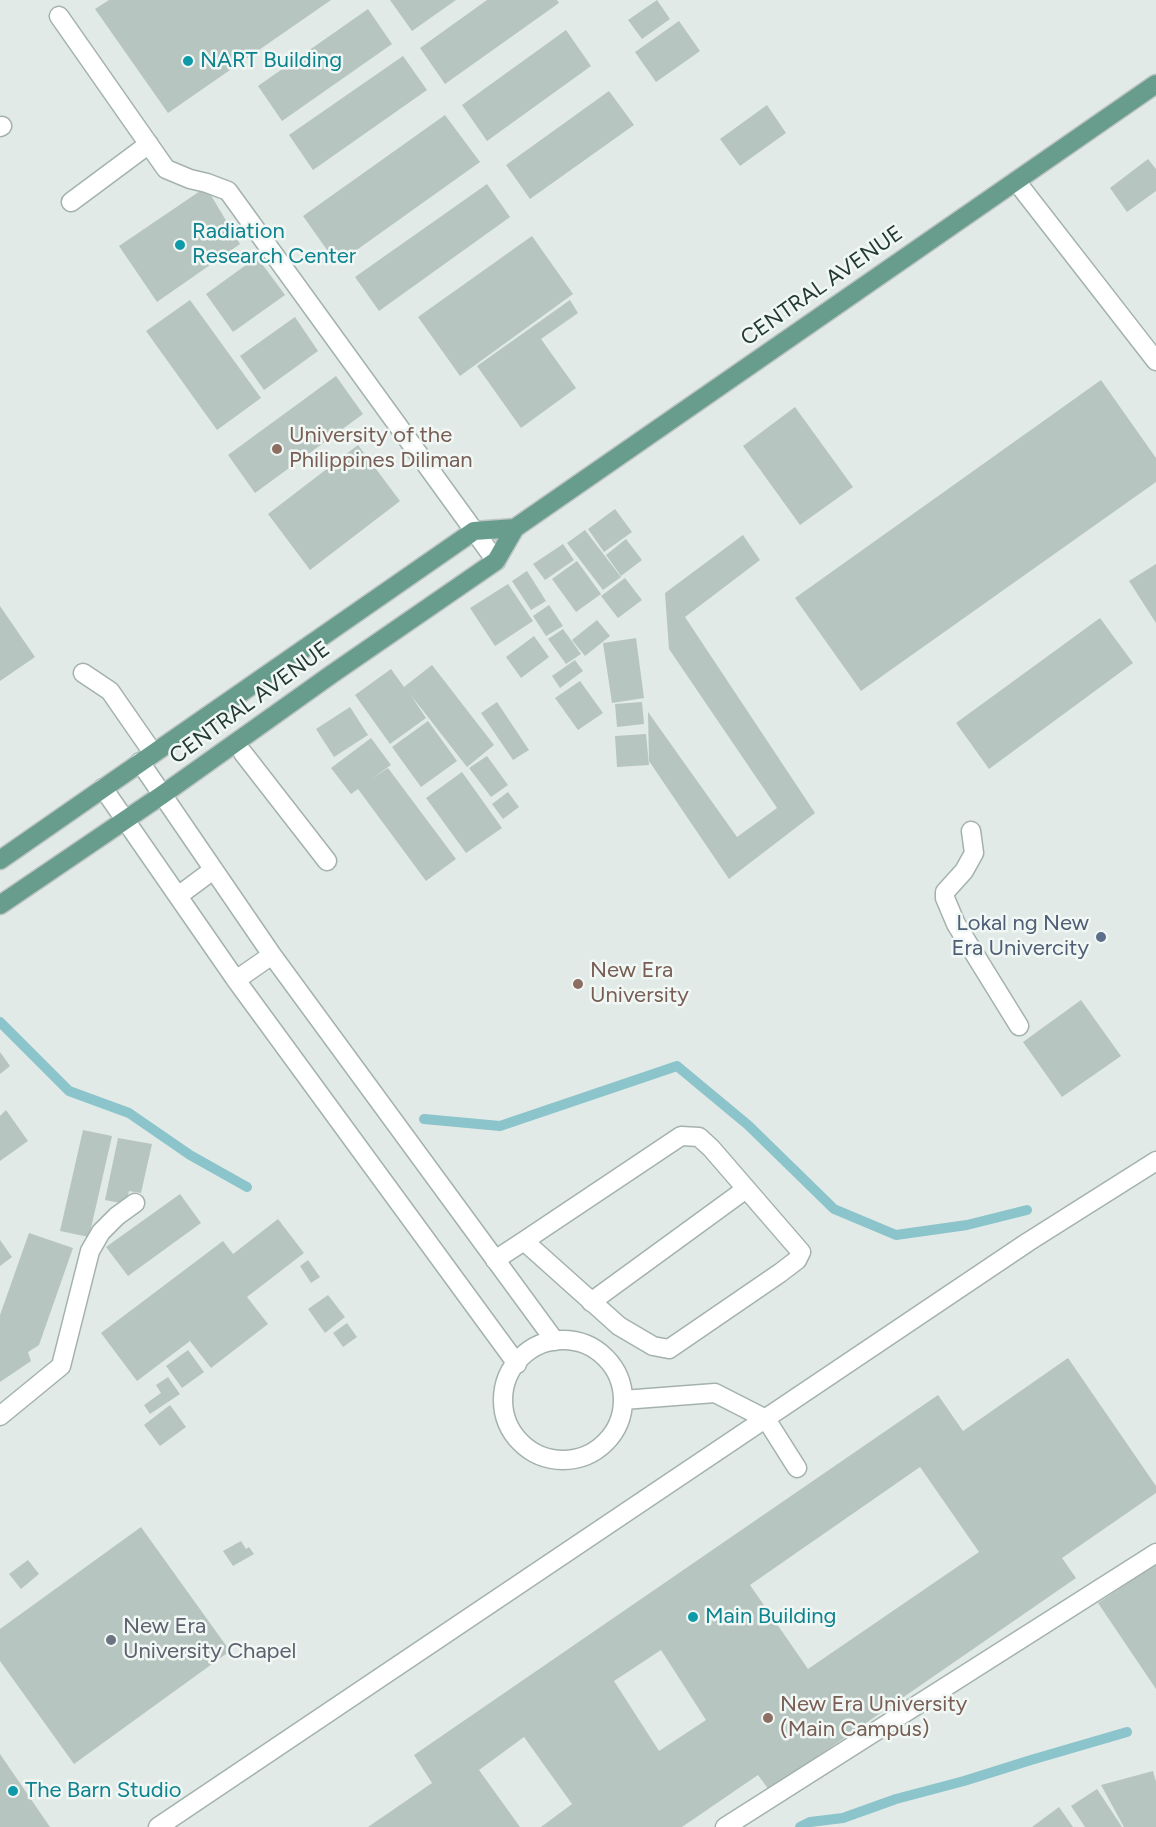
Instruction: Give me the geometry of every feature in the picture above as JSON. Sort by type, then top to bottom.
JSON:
[{"type":"main road","name":"CENTRAL AVENUE","points":[[0,905],[162,795],[496,561],[515,528],[1156,84]]},
{"type":"main road","points":[[474,531],[515,528]]},
{"type":"main road","name":"CENTRAL AVENUE","points":[[0,860],[474,531]]},
{"type":"street","points":[[59,16],[166,169],[228,191],[496,561]]},
{"type":"street","points":[[71,202],[149,144]]},
{"type":"street","points":[[1016,181],[1156,361]]},
{"type":"street","points":[[83,673],[110,691],[147,758],[162,795],[213,870],[272,955],[555,1341]]},
{"type":"street","points":[[243,753],[327,861]]},
{"type":"street","points":[[104,788],[236,980],[517,1364]]},
{"type":"street","points":[[970,831],[974,853],[964,871],[945,892],[945,898],[956,924],[1019,1026]]},
{"type":"street","points":[[178,896],[213,870]]},
{"type":"street","points":[[236,980],[272,955]]},
{"type":"street","points":[[495,1260],[681,1136],[699,1137],[711,1148],[801,1252],[797,1260],[780,1273],[669,1349],[653,1346],[619,1326],[524,1241]]},
{"type":"street","points":[[158,1827],[1028,1242],[1156,1161]]},
{"type":"street","points":[[591,1302],[746,1189]]},
{"type":"street","points":[[0,1416],[61,1366],[90,1251],[101,1232],[135,1203]]},
{"type":"street","points":[[555,1341],[572,1341],[589,1346],[603,1355],[614,1368],[621,1384],[623,1400],[621,1417],[614,1433],[588,1455],[571,1460],[554,1460],[538,1455],[518,1439],[506,1418],[503,1400],[506,1383],[524,1355],[539,1346],[555,1341]]},
{"type":"street","points":[[623,1400],[715,1393],[766,1419],[797,1468]]},
{"type":"street","points":[[725,1827],[1156,1552]]},
{"type":"building","name":"NART Building","points":[[109,0],[331,0],[168,113],[95,9]]},
{"type":"building","points":[[390,0],[456,0],[412,31]]},
{"type":"building","points":[[487,0],[557,0],[559,3],[445,84],[420,48]]},
{"type":"building","points":[[657,0],[670,19],[642,39],[628,20]]},
{"type":"building","points":[[368,9],[392,44],[282,121],[258,86]]},
{"type":"building","points":[[679,21],[700,51],[656,82],[635,52]]},
{"type":"building","points":[[566,30],[591,66],[487,141],[462,105]]},
{"type":"building","points":[[403,56],[427,90],[313,170],[289,135]]},
{"type":"building","points":[[609,91],[634,125],[530,199],[506,165]]},
{"type":"building","points":[[767,105],[786,133],[740,166],[720,139]]},
{"type":"building","points":[[445,115],[480,162],[337,264],[303,216]]},
{"type":"building","points":[[1148,159],[1156,169],[1156,191],[1127,212],[1110,188]]},
{"type":"building","points":[[487,184],[510,217],[379,311],[355,277]]},
{"type":"building","name":"Radiation Research Center","points":[[206,187],[240,244],[157,302],[119,246]]},
{"type":"building","points":[[532,236],[573,294],[460,376],[418,317]]},
{"type":"building","points":[[257,257],[285,295],[233,332],[206,294]]},
{"type":"building","points":[[190,300],[261,398],[217,430],[146,331]]},
{"type":"building","points":[[570,300],[578,313],[541,339],[576,388],[521,428],[477,366]]},
{"type":"building","points":[[295,317],[318,351],[264,390],[240,356]]},
{"type":"building","points":[[336,376],[363,414],[255,493],[228,455]]},
{"type":"building","points":[[1101,380],[1156,458],[1156,482],[861,691],[795,598]]},
{"type":"building","points":[[795,407],[853,487],[800,525],[743,446]]},
{"type":"building","points":[[358,445],[400,501],[310,570],[268,514]]},
{"type":"building","points":[[615,509],[632,532],[604,552],[588,529]]},
{"type":"building","points":[[585,530],[621,577],[603,590],[567,543]]},
{"type":"building","points":[[743,535],[760,560],[685,617],[815,813],[729,879],[649,761],[648,712],[737,837],[777,808],[669,649],[665,593]]},
{"type":"building","points":[[626,539],[642,560],[621,576],[606,555]]},
{"type":"building","points":[[563,544],[574,560],[545,580],[533,564]]},
{"type":"building","points":[[577,561],[601,594],[576,612],[552,579]]},
{"type":"building","points":[[1156,564],[1156,623],[1129,581]]},
{"type":"building","points":[[527,571],[546,601],[531,610],[512,581]]},
{"type":"building","points":[[625,578],[642,600],[618,618],[601,596]]},
{"type":"building","points":[[508,584],[533,621],[495,646],[470,608]]},
{"type":"building","points":[[549,605],[563,626],[546,636],[533,616]]},
{"type":"building","points":[[0,606],[35,657],[0,681]]},
{"type":"building","points":[[1100,618],[1133,663],[989,769],[956,723]]},
{"type":"building","points":[[597,620],[610,636],[585,656],[572,640]]},
{"type":"building","points":[[563,629],[581,654],[566,664],[548,639]]},
{"type":"building","points":[[534,636],[549,657],[521,678],[506,657]]},
{"type":"building","points":[[636,638],[644,698],[612,703],[603,643]]},
{"type":"building","points":[[575,660],[583,671],[560,688],[552,676]]},
{"type":"building","points":[[432,665],[494,745],[467,767],[410,694],[426,718],[390,744],[355,695],[391,669],[404,687]]},
{"type":"building","points":[[580,681],[603,713],[578,730],[555,698]]},
{"type":"building","points":[[497,702],[529,750],[513,760],[481,713]]},
{"type":"building","points":[[642,702],[644,724],[617,727],[615,704]]},
{"type":"building","points":[[350,707],[368,735],[334,757],[316,729]]},
{"type":"building","points":[[428,721],[457,761],[421,787],[392,747]]},
{"type":"building","points":[[646,734],[649,765],[617,767],[615,736]]},
{"type":"building","points":[[371,738],[391,765],[371,779],[388,768],[456,859],[426,881],[358,789],[351,794],[331,768]]},
{"type":"building","points":[[487,756],[508,785],[491,797],[469,768]]},
{"type":"building","points":[[462,772],[502,828],[466,853],[426,798]]},
{"type":"building","points":[[508,792],[519,807],[503,819],[492,804]]},
{"type":"building","points":[[1081,1000],[1121,1056],[1062,1097],[1023,1042]]},
{"type":"building","points":[[0,1052],[10,1066],[0,1074]]},
{"type":"building","points":[[6,1110],[28,1141],[0,1161],[0,1116]]},
{"type":"building","points":[[83,1130],[112,1136],[89,1237],[60,1231]]},
{"type":"building","points":[[118,1138],[152,1144],[141,1193],[129,1191],[126,1204],[105,1200]]},
{"type":"building","points":[[180,1194],[201,1223],[128,1276],[106,1247]]},
{"type":"building","points":[[278,1219],[304,1253],[247,1297],[268,1324],[211,1368],[190,1341],[137,1381],[101,1333],[223,1241],[233,1254]]},
{"type":"building","points":[[29,1233],[73,1248],[39,1345],[28,1352],[31,1361],[0,1382],[0,1315]]},
{"type":"building","points":[[0,1240],[12,1257],[0,1266]]},
{"type":"building","points":[[308,1260],[320,1277],[311,1283],[300,1266]]},
{"type":"building","points":[[328,1295],[345,1317],[325,1333],[308,1309]]},
{"type":"building","points":[[347,1323],[357,1337],[343,1347],[333,1333]]},
{"type":"building","points":[[188,1350],[204,1372],[182,1388],[166,1366]]},
{"type":"building","name":"Main Building","points":[[1068,1358],[1156,1486],[1156,1493],[1062,1558],[1076,1578],[769,1790],[758,1775],[682,1827],[541,1827],[572,1804],[524,1737],[479,1770],[520,1827],[368,1827],[432,1783],[414,1755],[938,1395],[963,1431]],"holes":[[[920,1467],[979,1552],[808,1669],[750,1585]],[[661,1650],[706,1720],[659,1751],[614,1681]]]},
{"type":"building","points":[[168,1377],[180,1394],[150,1414],[144,1405],[161,1393],[156,1385]]},
{"type":"building","points":[[170,1405],[186,1427],[160,1446],[144,1425]]},
{"type":"building","name":"New Era University Chapel","points":[[141,1527],[230,1651],[74,1764],[0,1661],[0,1629]]},
{"type":"building","points":[[241,1541],[246,1549],[249,1547],[254,1554],[233,1566],[223,1551]]},
{"type":"building","points":[[28,1560],[39,1574],[21,1589],[9,1574]]},
{"type":"building","points":[[1156,1564],[1156,1689],[1098,1603]]},
{"type":"building","name":"The Barn Studio","points":[[0,1754],[50,1827],[0,1827]]},
{"type":"building","points":[[1153,1771],[1156,1782],[1156,1827],[1124,1827],[1101,1785]]},
{"type":"building","points":[[1097,1789],[1122,1827],[1085,1827],[1071,1806]]},
{"type":"building","points":[[1059,1807],[1073,1827],[1032,1827]]},
{"type":"waterway","points":[[0,1022],[69,1091],[129,1113],[190,1155],[247,1187]]},
{"type":"waterway","points":[[424,1119],[500,1126],[677,1066],[748,1125],[834,1209],[896,1235],[967,1225],[1027,1210]]},
{"type":"waterway","points":[[800,1827],[810,1822],[843,1818],[896,1799],[1127,1732]]},
{"type":"place","name":"NART Building","points":[[188,61]]},
{"type":"place","name":"Radiation Research Center","points":[[180,245]]},
{"type":"place","name":"University of the Philippines Diliman","points":[[277,449]]},
{"type":"place","name":"Lokal ng New Era Univercity","points":[[1101,937]]},
{"type":"place","name":"New Era University","points":[[578,984]]},
{"type":"place","name":"Main Building","points":[[693,1617]]},
{"type":"place","name":"New Era University Chapel","points":[[111,1640]]},
{"type":"place","name":"New Era University (Main Campus)","points":[[768,1718]]},
{"type":"place","name":"The Barn Studio","points":[[13,1791]]}]
